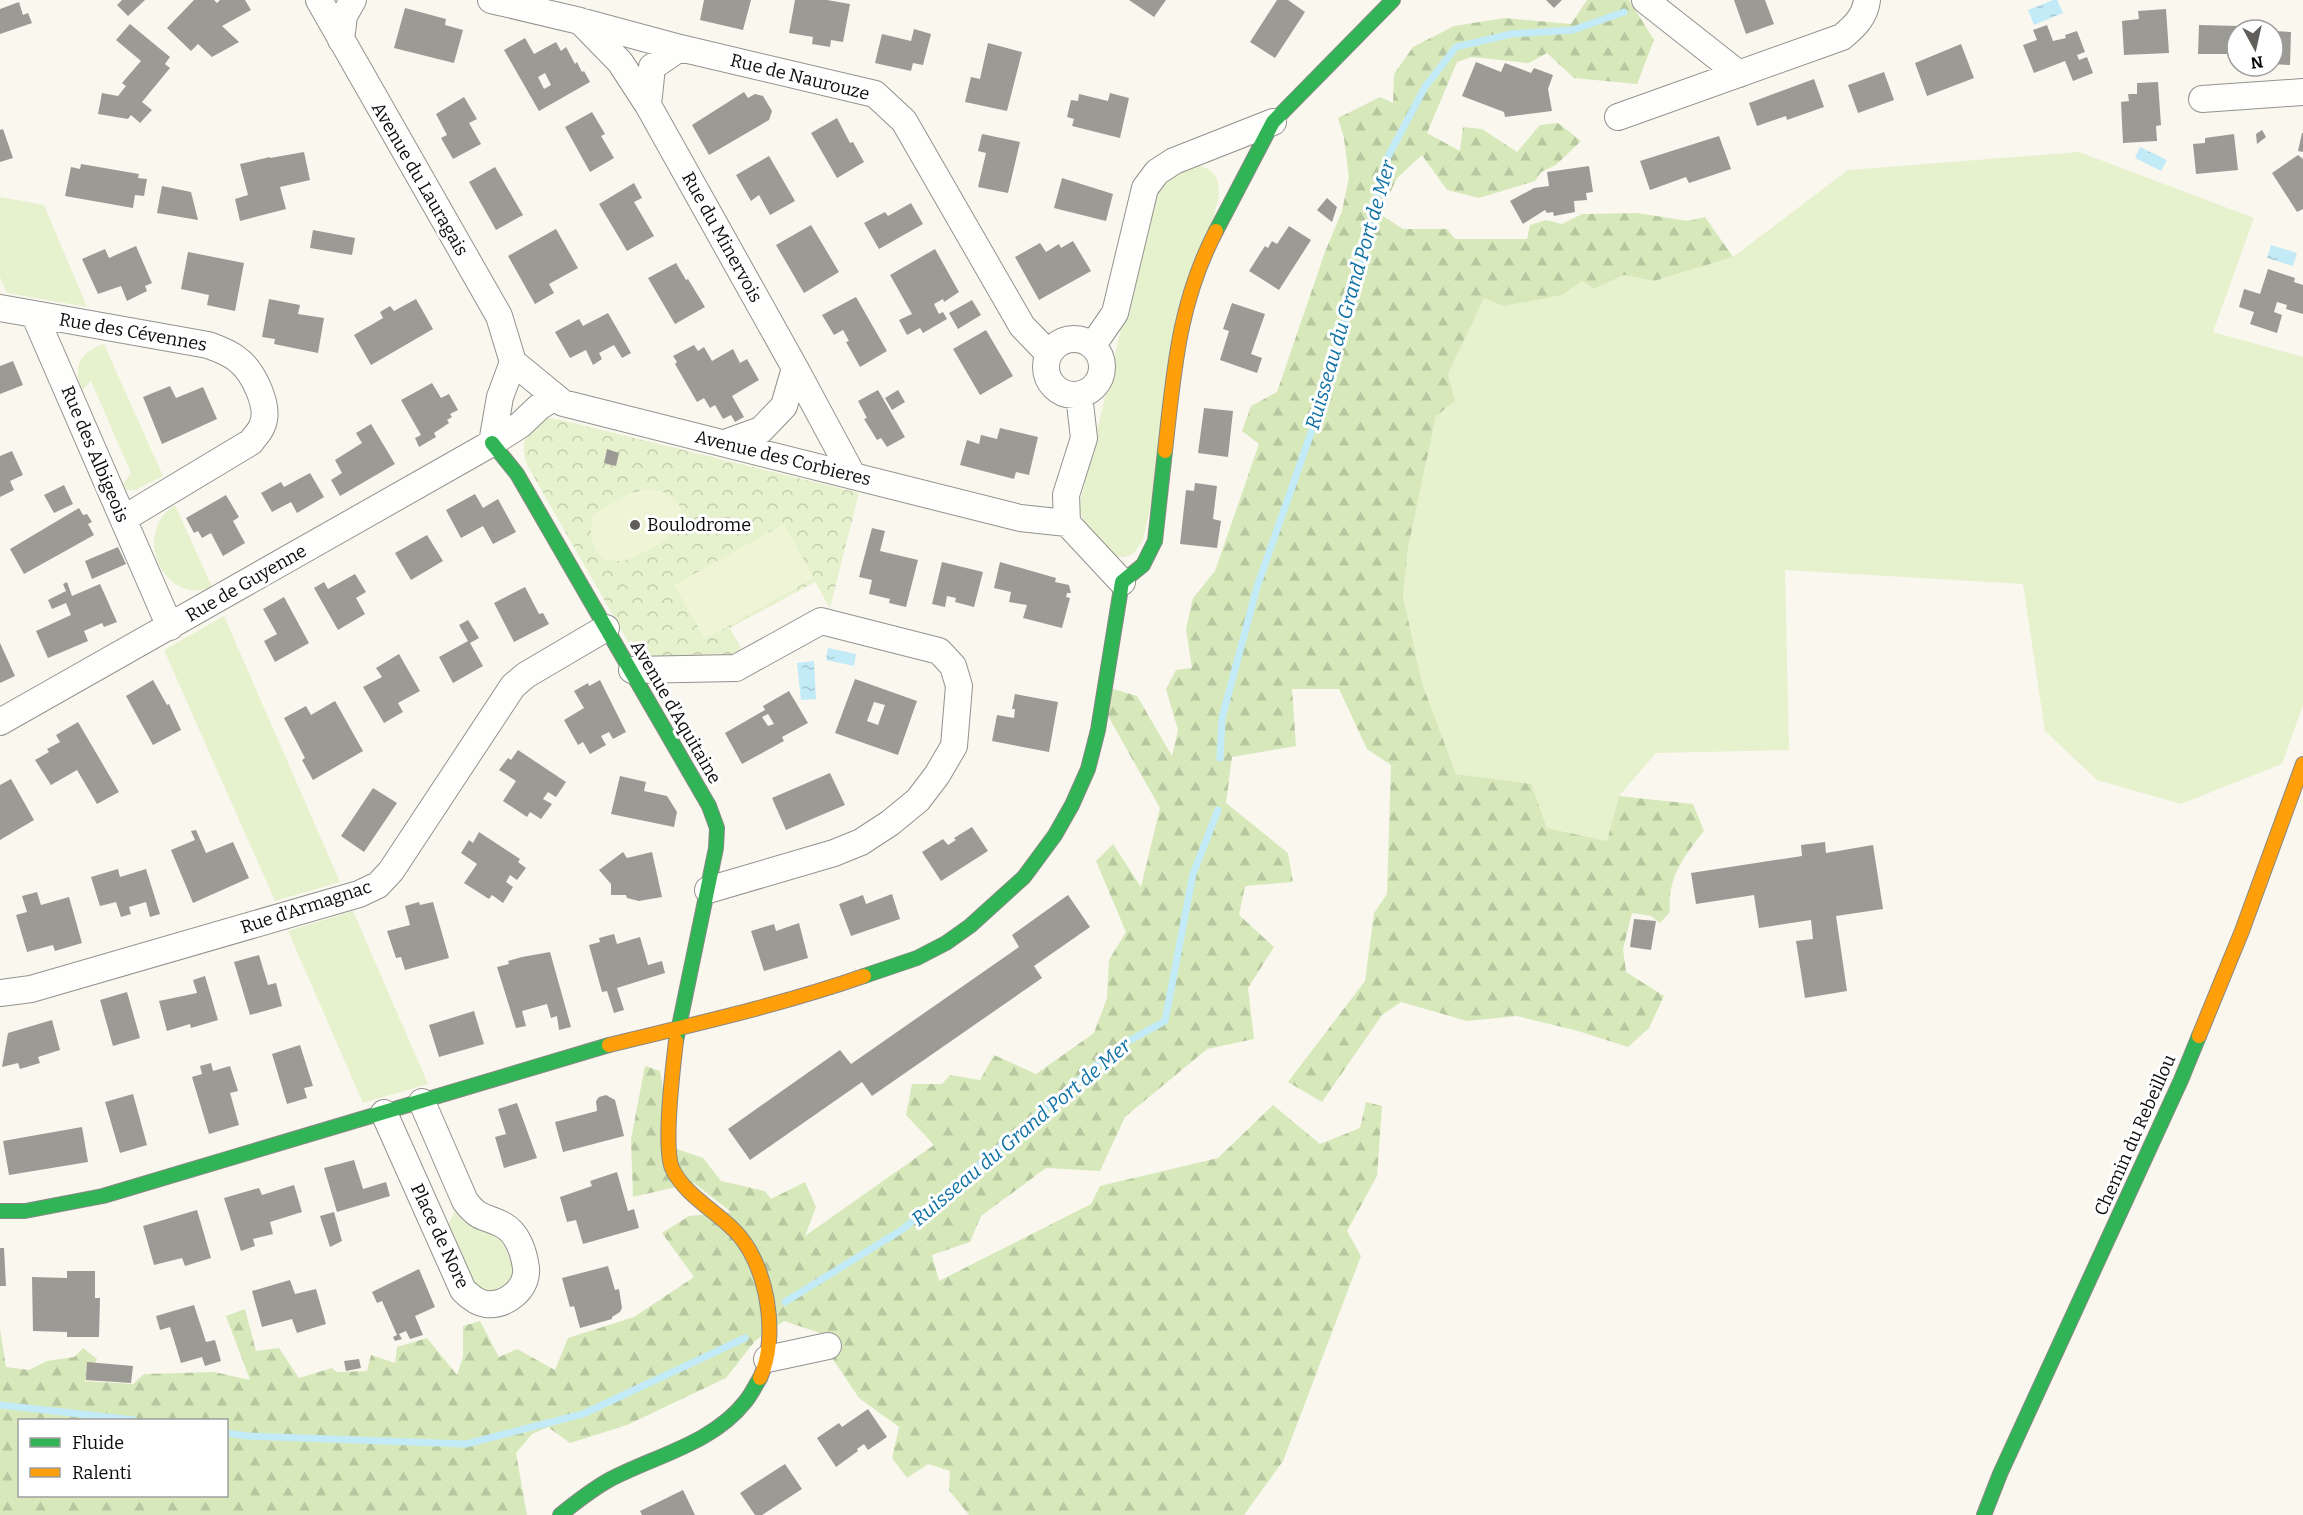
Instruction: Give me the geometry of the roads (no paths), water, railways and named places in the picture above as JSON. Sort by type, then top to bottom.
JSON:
[{"type":"street","name":"Avenue du Lauragais","points":[[319,0],[499,316],[513,362]]},
{"type":"street","points":[[341,40],[344,16],[353,0]]},
{"type":"street","name":"Rue de Naurouze","points":[[491,0],[875,94],[904,122],[1022,326],[1048,354]]},
{"type":"street","points":[[0,1211],[25,1211],[103,1196],[608,1045],[811,995],[917,957],[970,926],[1024,877],[1055,835],[1072,806],[1088,769],[1098,730],[1122,582],[1140,570],[1148,560],[1155,541],[1176,350],[1183,316],[1191,289],[1230,202],[1273,122],[1393,0]]},
{"type":"street","points":[[1645,0],[1739,74]]},
{"type":"street","points":[[1618,117],[1842,37],[1857,24],[1867,6],[1867,0]]},
{"type":"street","name":"Rue du Minervois","points":[[580,21],[620,62],[648,105],[853,476]]},
{"type":"street","points":[[648,105],[652,67],[680,48]]},
{"type":"street","points":[[2202,99],[2303,92]]},
{"type":"street","points":[[1093,345],[1115,313],[1145,188],[1157,172],[1174,161],[1273,122]]},
{"type":"street","points":[[0,308],[34,314]]},
{"type":"street","name":"Rue des Albigeois","points":[[34,314],[170,627]]},
{"type":"street","name":"Rue des Cévennes","points":[[34,314],[225,350],[240,361],[258,387],[265,410],[262,427],[251,441],[123,519]]},
{"type":"street","points":[[1074,338],[1093,345],[1101,356],[1103,368],[1100,381],[1091,390],[1079,395],[1063,393],[1051,384],[1046,369],[1048,354],[1055,346],[1064,340],[1074,338]]},
{"type":"street","points":[[492,443],[500,397],[513,362]]},
{"type":"street","name":"Avenue des Corbieres","points":[[513,362],[563,404],[1020,518],[1067,523]]},
{"type":"street","points":[[725,443],[760,430],[784,406],[795,368]]},
{"type":"street","points":[[1079,395],[1084,438],[1066,495],[1067,523],[1122,582]]},
{"type":"street","name":"Rue de Guyenne","points":[[0,722],[492,443],[520,425],[539,407],[555,397]]},
{"type":"street","name":"Avenue d'Aquitaine","points":[[492,443],[517,474],[632,670],[709,806],[717,826],[708,890],[678,1027],[668,1146],[669,1166],[679,1179],[741,1237],[757,1262],[768,1304],[767,1359]]},
{"type":"street","points":[[632,670],[736,668],[821,621],[939,651],[953,666],[959,686],[954,746],[937,775],[918,800],[890,823],[861,842],[834,853],[708,890]]},
{"type":"street","name":"Rue d'Armagnac","points":[[0,993],[31,989],[349,897],[378,885],[391,871],[513,686],[526,675],[606,628]]},
{"type":"street","name":"Chemin du Rebeillou","points":[[1984,1515],[2000,1474],[2181,1080],[2242,931],[2303,764]]},
{"type":"street","name":"Place de Nore","points":[[384,1113],[463,1290],[472,1299],[486,1304],[514,1296],[523,1285],[526,1272],[523,1254],[515,1235],[504,1225],[474,1214],[465,1202],[422,1102]]},
{"type":"street","points":[[560,1515],[572,1502],[594,1486],[714,1430],[735,1415],[761,1377],[767,1359],[828,1346]]},
{"type":"water","points":[[2057,0],[2063,13],[2034,25],[2028,10]]},
{"type":"water","points":[[2140,147],[2167,160],[2161,171],[2135,158]]},
{"type":"water","points":[[2271,245],[2297,253],[2293,266],[2267,258]]},
{"type":"water","points":[[828,648],[856,654],[854,666],[826,660]]},
{"type":"water","points":[[814,661],[816,699],[801,700],[797,663]]},
{"type":"waterway","name":"Ruisseau du Grand Port de Mer","points":[[1220,758],[1222,718],[1257,587],[1312,430],[1356,288],[1385,162],[1425,87],[1456,47],[1511,34],[1573,30],[1624,12]]},
{"type":"waterway","name":"Ruisseau du Grand Port de Mer","points":[[785,1302],[903,1229],[1118,1047],[1165,1021],[1193,874],[1218,810]]},
{"type":"waterway","name":"Ruisseau du Grand Port de Mer","points":[[228,1433],[248,1436],[466,1444],[583,1414],[745,1338]]},
{"type":"waterway","name":"Ruisseau du Grand Port de Mer","points":[[0,1405],[125,1419]]},
{"type":"place","name":"Boulodrome","points":[[635,525]]}]
